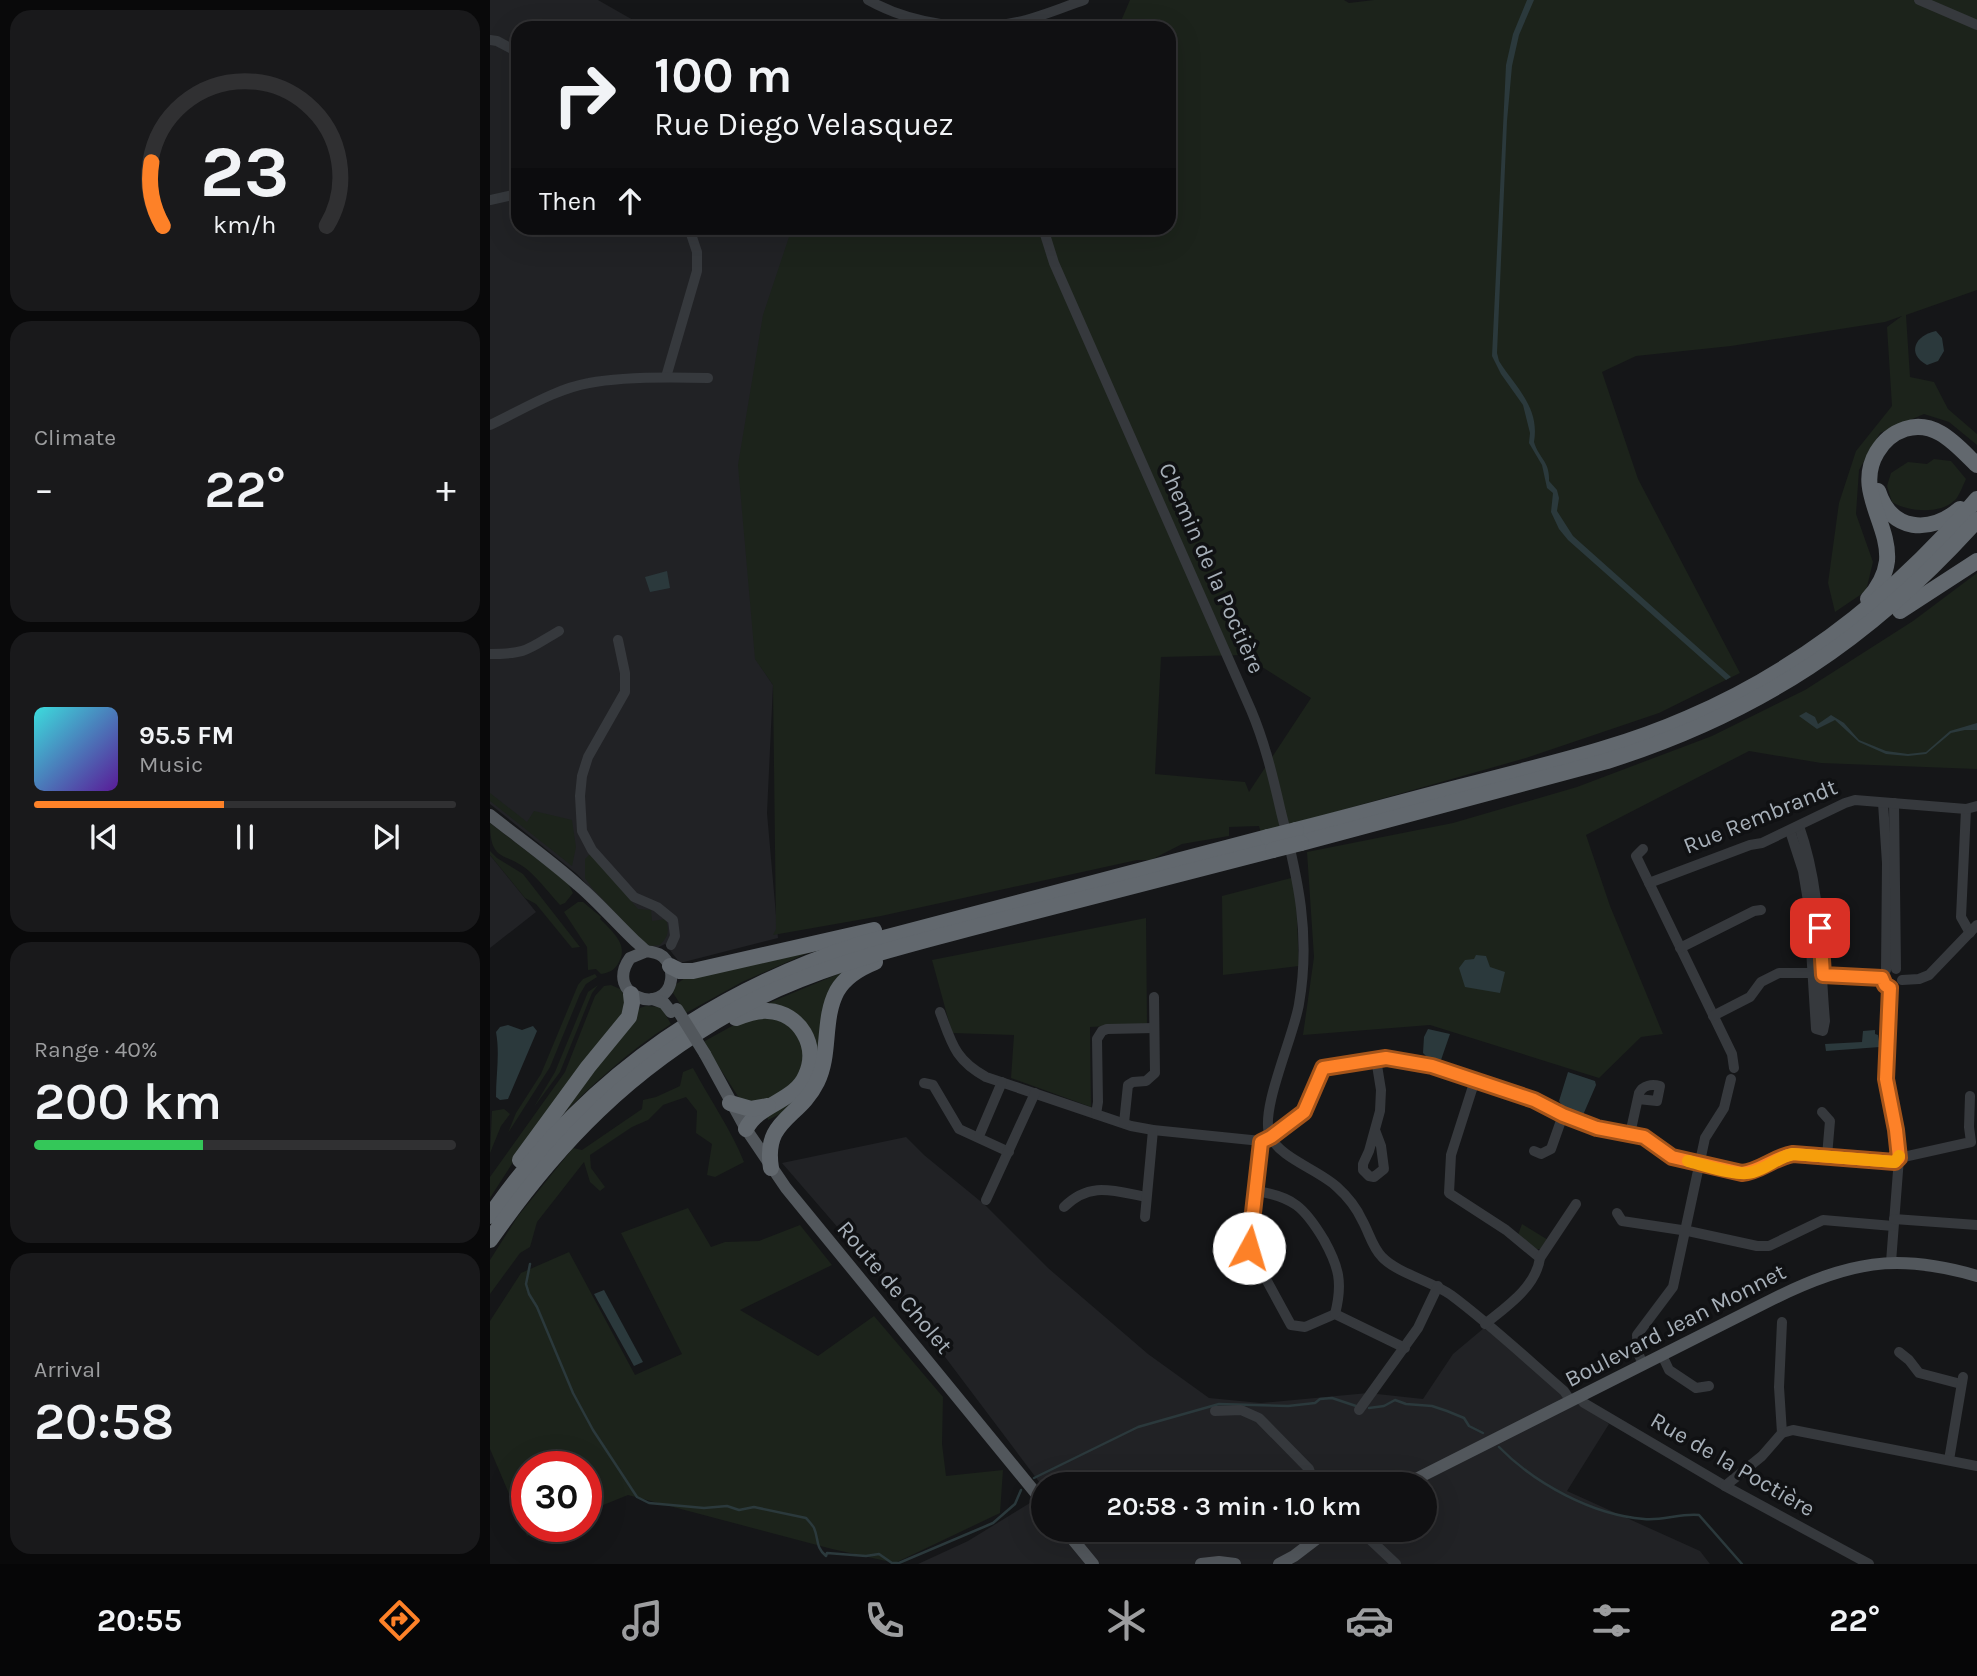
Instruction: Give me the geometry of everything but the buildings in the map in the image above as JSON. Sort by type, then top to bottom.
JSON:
[{"type":"highway","points":[[1821,644],[1870,598],[1885,573],[1886,547],[1869,487],[1870,467],[1880,447],[1899,432],[1918,427],[1932,428],[1954,442],[1977,465]]},
{"type":"highway","points":[[1954,442],[1936,435],[1919,433],[1900,438],[1891,446],[1880,460],[1877,474],[1878,492],[1884,506],[1901,521],[1925,525],[1943,521],[1977,493]]},
{"type":"highway","points":[[1298,837],[1579,757],[1690,718],[1734,696],[1821,644],[1907,574],[1977,499]]},
{"type":"highway","points":[[490,1240],[523,1194],[580,1127],[640,1073],[701,1031],[766,994],[853,961],[919,942],[1271,844],[1567,773],[1649,748],[1702,727],[1748,704],[1790,680],[1857,634],[1912,589],[1977,520]]},
{"type":"highway","points":[[1857,634],[1889,618],[1977,561]]},
{"type":"highway","points":[[490,1216],[523,1171],[589,1099],[649,1050],[722,1003],[772,977],[826,956],[893,935],[1003,906],[1271,844]]},
{"type":"highway","points":[[669,964],[680,971],[693,971],[934,916],[1003,906]]},
{"type":"highway","points":[[771,1168],[771,1139],[785,1120],[804,1102],[819,1079],[831,1005],[844,980],[866,965],[919,942]]},
{"type":"highway","points":[[490,1209],[534,1140],[629,1017],[632,1007],[631,993]]},
{"type":"highway","points":[[701,1031],[748,1013],[768,1011],[792,1018],[808,1040],[810,1052],[806,1076],[791,1094],[770,1105],[756,1116],[746,1129]]},
{"type":"highway","points":[[727,1097],[751,1109],[770,1105]]},
{"type":"highway","points":[[746,1129],[785,1120]]},
{"type":"main road","points":[[490,815],[576,883],[621,930],[669,964],[672,977],[663,994],[653,999],[639,998],[631,993],[624,983],[623,976],[630,958],[629,944],[621,930]]},
{"type":"main road","points":[[630,958],[651,951]]},
{"type":"main road","name":"Route de Cholet","points":[[669,987],[674,1011],[771,1168],[1031,1487]]},
{"type":"main road","name":"Route de Cholet","points":[[653,999],[674,1011]]},
{"type":"main road","name":"Boulevard Jean Monnet","points":[[1430,1472],[1813,1280],[1854,1266],[1891,1262],[1924,1263],[1977,1276]]},
{"type":"main road","points":[[1075,1542],[1093,1564]]},
{"type":"main road","points":[[1279,1564],[1312,1542]]},
{"type":"main road","points":[[1201,1564],[1234,1564]]},
{"type":"street","points":[[868,0],[902,15],[931,21]]},
{"type":"street","points":[[1034,21],[1084,0]]},
{"type":"street","points":[[1919,0],[1977,25]]},
{"type":"street","points":[[490,40],[511,48]]},
{"type":"street","points":[[490,200],[511,196]]},
{"type":"street","points":[[666,377],[697,271],[697,252],[691,235]]},
{"type":"street","name":"Chemin de la Poctière","points":[[1045,235],[1054,263],[1260,733],[1297,878],[1305,936],[1303,975],[1297,1015],[1268,1108],[1266,1139]]},
{"type":"street","points":[[490,425],[565,390],[590,382],[666,377],[708,378]]},
{"type":"street","points":[[490,653],[523,652],[559,631]]},
{"type":"street","points":[[618,640],[625,673],[625,692],[588,757],[580,796],[582,831],[592,850],[634,897],[657,907],[673,920],[675,936],[669,964]]},
{"type":"street","name":"Rue Rembrandt","points":[[1650,883],[1794,828],[1829,809],[1855,800],[1971,807]]},
{"type":"street","points":[[1889,803],[1888,972],[1885,985],[1890,988]]},
{"type":"street","points":[[1902,980],[1919,979],[1928,975],[1973,929],[1961,916],[1971,807]]},
{"type":"street","points":[[1794,828],[1811,865],[1817,897],[1823,975],[1823,1031],[1816,1029],[1808,901],[1794,828]]},
{"type":"street","points":[[1643,849],[1636,856],[1732,1054],[1733,1074],[1724,1108],[1705,1138],[1673,1287],[1637,1335],[1638,1353],[1643,1364]]},
{"type":"street","points":[[1680,948],[1761,910]]},
{"type":"street","points":[[651,951],[671,945]]},
{"type":"street","points":[[1713,1016],[1750,997],[1762,982],[1779,973],[1901,974],[1899,985],[1890,988]]},
{"type":"street","points":[[1890,988],[1886,1079],[1899,1158],[1891,1262]]},
{"type":"street","points":[[1124,1123],[1128,1085],[1146,1081],[1154,1073],[1154,997]]},
{"type":"street","points":[[940,1012],[955,1050],[967,1066],[986,1077],[1124,1123],[1153,1130],[1266,1139]]},
{"type":"street","points":[[1096,1114],[1097,1038],[1107,1029],[1154,1028]]},
{"type":"street","points":[[1405,1348],[1335,1314],[1305,1327],[1291,1325],[1249,1248],[1255,1191],[1266,1139],[1307,1108],[1319,1072],[1323,1068],[1391,1058],[1432,1066],[1534,1100],[1597,1128],[1650,1140],[1672,1157],[1742,1173],[1754,1172],[1784,1156],[1827,1156],[1895,1162],[1899,1158],[1971,1142],[1970,1096]]},
{"type":"street","points":[[1375,1130],[1380,1111],[1381,1090],[1376,1059]]},
{"type":"street","points":[[1475,1080],[1451,1155],[1449,1192],[1506,1230],[1539,1258]]},
{"type":"street","points":[[979,1136],[1002,1082]]},
{"type":"street","points":[[924,1083],[933,1085],[959,1129],[1009,1152]]},
{"type":"street","points":[[986,1200],[1035,1093]]},
{"type":"street","points":[[1630,1134],[1638,1098]]},
{"type":"street","points":[[1822,1112],[1830,1121],[1827,1156]]},
{"type":"street","points":[[1534,1151],[1541,1154],[1551,1149],[1563,1115]]},
{"type":"street","points":[[1144,1217],[1153,1130]]},
{"type":"street","name":"Rue de la Poctière","points":[[1266,1139],[1325,1176],[1345,1195],[1359,1213],[1375,1248],[1385,1260],[1438,1286],[1575,1399],[1581,1400],[1725,1486],[1869,1564]]},
{"type":"street","points":[[1064,1207],[1071,1200],[1098,1188],[1146,1197]]},
{"type":"street","points":[[1255,1191],[1284,1197],[1309,1215],[1336,1261],[1340,1296],[1335,1314]]},
{"type":"street","points":[[1485,1324],[1523,1291],[1539,1266],[1539,1258],[1576,1204]]},
{"type":"street","points":[[1617,1213],[1622,1221],[1757,1246],[1769,1246],[1823,1220],[1977,1225]]},
{"type":"street","points":[[1359,1410],[1418,1328],[1438,1286]]},
{"type":"street","points":[[1782,1322],[1779,1387],[1782,1433]]},
{"type":"street","points":[[1899,1352],[1919,1373],[1962,1380],[1949,1460]]},
{"type":"street","points":[[1662,1355],[1672,1373],[1696,1388],[1709,1386]]},
{"type":"street","points":[[1215,1411],[1233,1408],[1259,1418],[1310,1472]]},
{"type":"street","points":[[1725,1486],[1762,1456],[1782,1433],[1801,1430],[1977,1466]]},
{"type":"street","points":[[1373,1542],[1396,1564]]},
{"type":"shaded area","points":[[490,0],[598,0],[635,21],[511,21],[511,235],[796,235],[755,658],[773,685],[767,813],[778,938],[680,963],[665,944],[655,949],[629,930],[577,874],[490,804]]},
{"type":"shaded area","points":[[1130,0],[1344,0],[1349,3],[1374,0],[1977,0],[1977,290],[1906,315],[1910,377],[1934,382],[1948,409],[1977,434],[1977,445],[1949,422],[1924,414],[1880,433],[1859,470],[1856,514],[1873,562],[1866,591],[1835,612],[1828,583],[1839,503],[1856,451],[1892,406],[1887,327],[1902,316],[1885,322],[1731,346],[1636,356],[1602,372],[1638,479],[1740,673],[1659,713],[1526,758],[1261,833],[1259,826],[1229,827],[1229,836],[1182,844],[1151,860],[1137,860],[881,916],[773,935],[776,929],[773,685],[755,659],[738,465],[763,315],[790,235],[1176,235],[1176,21],[1121,21]],"holes":[[[1243,655],[1311,698],[1249,792],[1245,782],[1155,774],[1161,657]]]},
{"type":"shaded area","points":[[1527,0],[1534,0],[1519,35],[1512,66],[1507,121],[1497,353],[1499,361],[1530,408],[1535,430],[1534,442],[1548,469],[1549,481],[1557,490],[1557,511],[1573,536],[1731,677],[1726,680],[1568,540],[1559,529],[1551,512],[1553,493],[1547,488],[1542,465],[1529,443],[1530,433],[1523,405],[1492,356],[1506,65],[1513,34]]},
{"type":"shaded area","points":[[1936,331],[1942,338],[1944,351],[1938,361],[1927,365],[1917,356],[1916,345],[1923,336]]},
{"type":"shaded area","points":[[1934,459],[1951,461],[1966,479],[1956,499],[1934,510],[1916,510],[1892,502],[1887,486],[1891,473],[1908,462],[1927,464]]},
{"type":"shaded area","points":[[667,571],[670,588],[650,592],[645,577]]},
{"type":"shaded area","points":[[1977,573],[1977,769],[1821,763],[1749,751],[1586,835],[1610,906],[1663,1034],[1641,1037],[1599,1078],[1430,1025],[1303,1035],[1314,957],[1307,852],[1453,823],[1577,787],[1712,736],[1805,690],[1913,621]]},
{"type":"shaded area","points":[[1806,712],[1815,717],[1818,724],[1831,715],[1844,723],[1859,740],[1886,751],[1908,754],[1926,752],[1950,731],[1977,723],[1977,730],[1951,733],[1926,754],[1908,756],[1886,754],[1859,742],[1835,720],[1817,729],[1799,716]]},
{"type":"shaded area","points":[[490,793],[527,822],[534,811],[572,820],[576,847],[572,866],[490,801]]},
{"type":"shaded area","points":[[490,823],[567,882],[573,893],[565,903],[560,905],[529,871],[496,851]]},
{"type":"shaded area","points":[[490,851],[523,874],[580,947],[572,948],[536,904],[525,898],[490,855]]},
{"type":"shaded area","points":[[490,855],[536,912],[490,948]]},
{"type":"shaded area","points":[[592,855],[638,909],[651,910],[652,921],[666,919],[668,933],[660,945],[650,946],[642,941],[592,888],[585,878],[585,859]]},
{"type":"shaded area","points":[[1295,877],[1299,966],[1223,975],[1222,896]]},
{"type":"shaded area","points":[[578,902],[583,902],[601,917],[621,944],[622,956],[616,967],[609,972],[601,974],[596,969],[588,970],[587,947],[564,912]]},
{"type":"shaded area","points":[[1146,918],[1147,1024],[1090,1027],[1091,1107],[1011,1078],[1014,1035],[952,1033],[932,960]]},
{"type":"shaded area","points":[[819,948],[742,982],[686,1013],[673,993],[675,985],[685,978]]},
{"type":"shaded area","points":[[1476,955],[1486,956],[1490,967],[1505,972],[1500,993],[1465,987],[1459,968],[1465,960],[1474,959]]},
{"type":"shaded area","points":[[855,967],[829,995],[818,1061],[811,1084],[788,1110],[768,1120],[767,1115],[792,1100],[806,1085],[813,1053],[807,1032],[792,1016],[773,1010],[754,1009]]},
{"type":"shaded area","points":[[595,974],[597,977],[586,984],[580,994],[550,1067],[508,1133],[516,1113],[541,1074],[578,985],[583,979]]},
{"type":"shaded area","points":[[598,985],[592,993],[560,1072],[534,1107],[555,1072],[588,992]]},
{"type":"shaded area","points":[[611,985],[625,995],[625,1012],[530,1136],[490,1198],[490,1177],[565,1072],[595,996],[604,986]]},
{"type":"shaded area","points":[[646,1006],[661,1007],[671,1024],[610,1070],[554,1123],[637,1009]]},
{"type":"shaded area","points":[[770,1016],[797,1034],[803,1045],[802,1067],[797,1078],[780,1094],[758,1103],[741,1101],[703,1042],[743,1020]]},
{"type":"shaded area","points":[[508,1025],[522,1030],[533,1026],[537,1031],[508,1099],[500,1100],[496,1097],[496,1032],[500,1027]]},
{"type":"shaded area","points":[[1428,1029],[1450,1034],[1441,1060],[1427,1057],[1423,1053],[1424,1037]]},
{"type":"shaded area","points":[[1875,1030],[1880,1047],[1826,1051],[1825,1044],[1862,1042],[1863,1031]]},
{"type":"shaded area","points":[[693,1068],[727,1126],[744,1162],[715,1177],[707,1175],[712,1144],[696,1133],[697,1111],[686,1097],[663,1105],[648,1120],[632,1127],[590,1155],[591,1168],[605,1187],[600,1191],[590,1182],[584,1162],[537,1222],[530,1247],[520,1253],[490,1294],[490,1260],[518,1216],[573,1148],[582,1150],[642,1109],[643,1100],[680,1086],[683,1072]]},
{"type":"shaded area","points":[[1568,1072],[1595,1081],[1596,1085],[1583,1115],[1566,1108],[1559,1101]]},
{"type":"shaded area","points":[[504,1109],[510,1114],[501,1126],[490,1153],[492,1111]]},
{"type":"shaded area","points":[[906,1137],[985,1205],[1048,1268],[1148,1354],[1209,1398],[1261,1403],[1368,1393],[1423,1399],[1453,1354],[1484,1328],[1609,1424],[1567,1491],[1700,1551],[1710,1564],[918,1564],[968,1541],[1031,1502],[1031,1542],[1437,1542],[1437,1472],[1032,1472],[930,1334],[782,1163]]},
{"type":"shaded area","points":[[688,1208],[711,1247],[725,1242],[759,1241],[800,1225],[832,1265],[740,1310],[818,1356],[874,1316],[943,1397],[942,1444],[946,1476],[1003,1470],[1000,1513],[895,1563],[628,1495],[602,1506],[602,1451],[511,1451],[511,1498],[490,1449],[490,1321],[521,1273],[569,1252],[635,1375],[682,1354],[621,1233]]},
{"type":"shaded area","points":[[1522,1224],[1548,1240],[1542,1249],[1536,1249],[1518,1235]]},
{"type":"shaded area","points":[[604,1290],[643,1362],[634,1366],[594,1294]]},
{"type":"waterway","points":[[530,1264],[526,1284],[529,1294],[573,1393],[593,1430],[637,1497],[649,1503],[704,1508],[727,1506],[739,1510],[754,1507],[806,1518],[814,1527],[819,1546],[826,1556],[827,1553],[866,1556],[879,1554],[892,1563],[899,1563],[993,1523],[1015,1504],[1021,1490]]},
{"type":"waterway","points":[[1046,1472],[1138,1427],[1219,1404],[1288,1406],[1332,1398],[1356,1406]]},
{"type":"waterway","points":[[1369,1408],[1384,1406],[1395,1400],[1406,1404],[1432,1406],[1464,1418],[1469,1426],[1483,1433]]},
{"type":"waterway","points":[[1499,1447],[1513,1461],[1547,1485],[1605,1511],[1651,1519],[1699,1515],[1742,1564]]},
{"type":"slow traffic","points":[[1688,1161],[1742,1173],[1754,1172],[1793,1154],[1895,1162],[1899,1156]]},
{"type":"route","points":[[1249,1248],[1261,1142],[1304,1112],[1323,1068],[1386,1058],[1432,1066],[1534,1100],[1597,1128],[1644,1137],[1666,1155],[1742,1173],[1754,1172],[1793,1154],[1895,1162],[1899,1158],[1898,1141],[1886,1079],[1890,988],[1883,983],[1882,978],[1823,975],[1820,928]]}]
